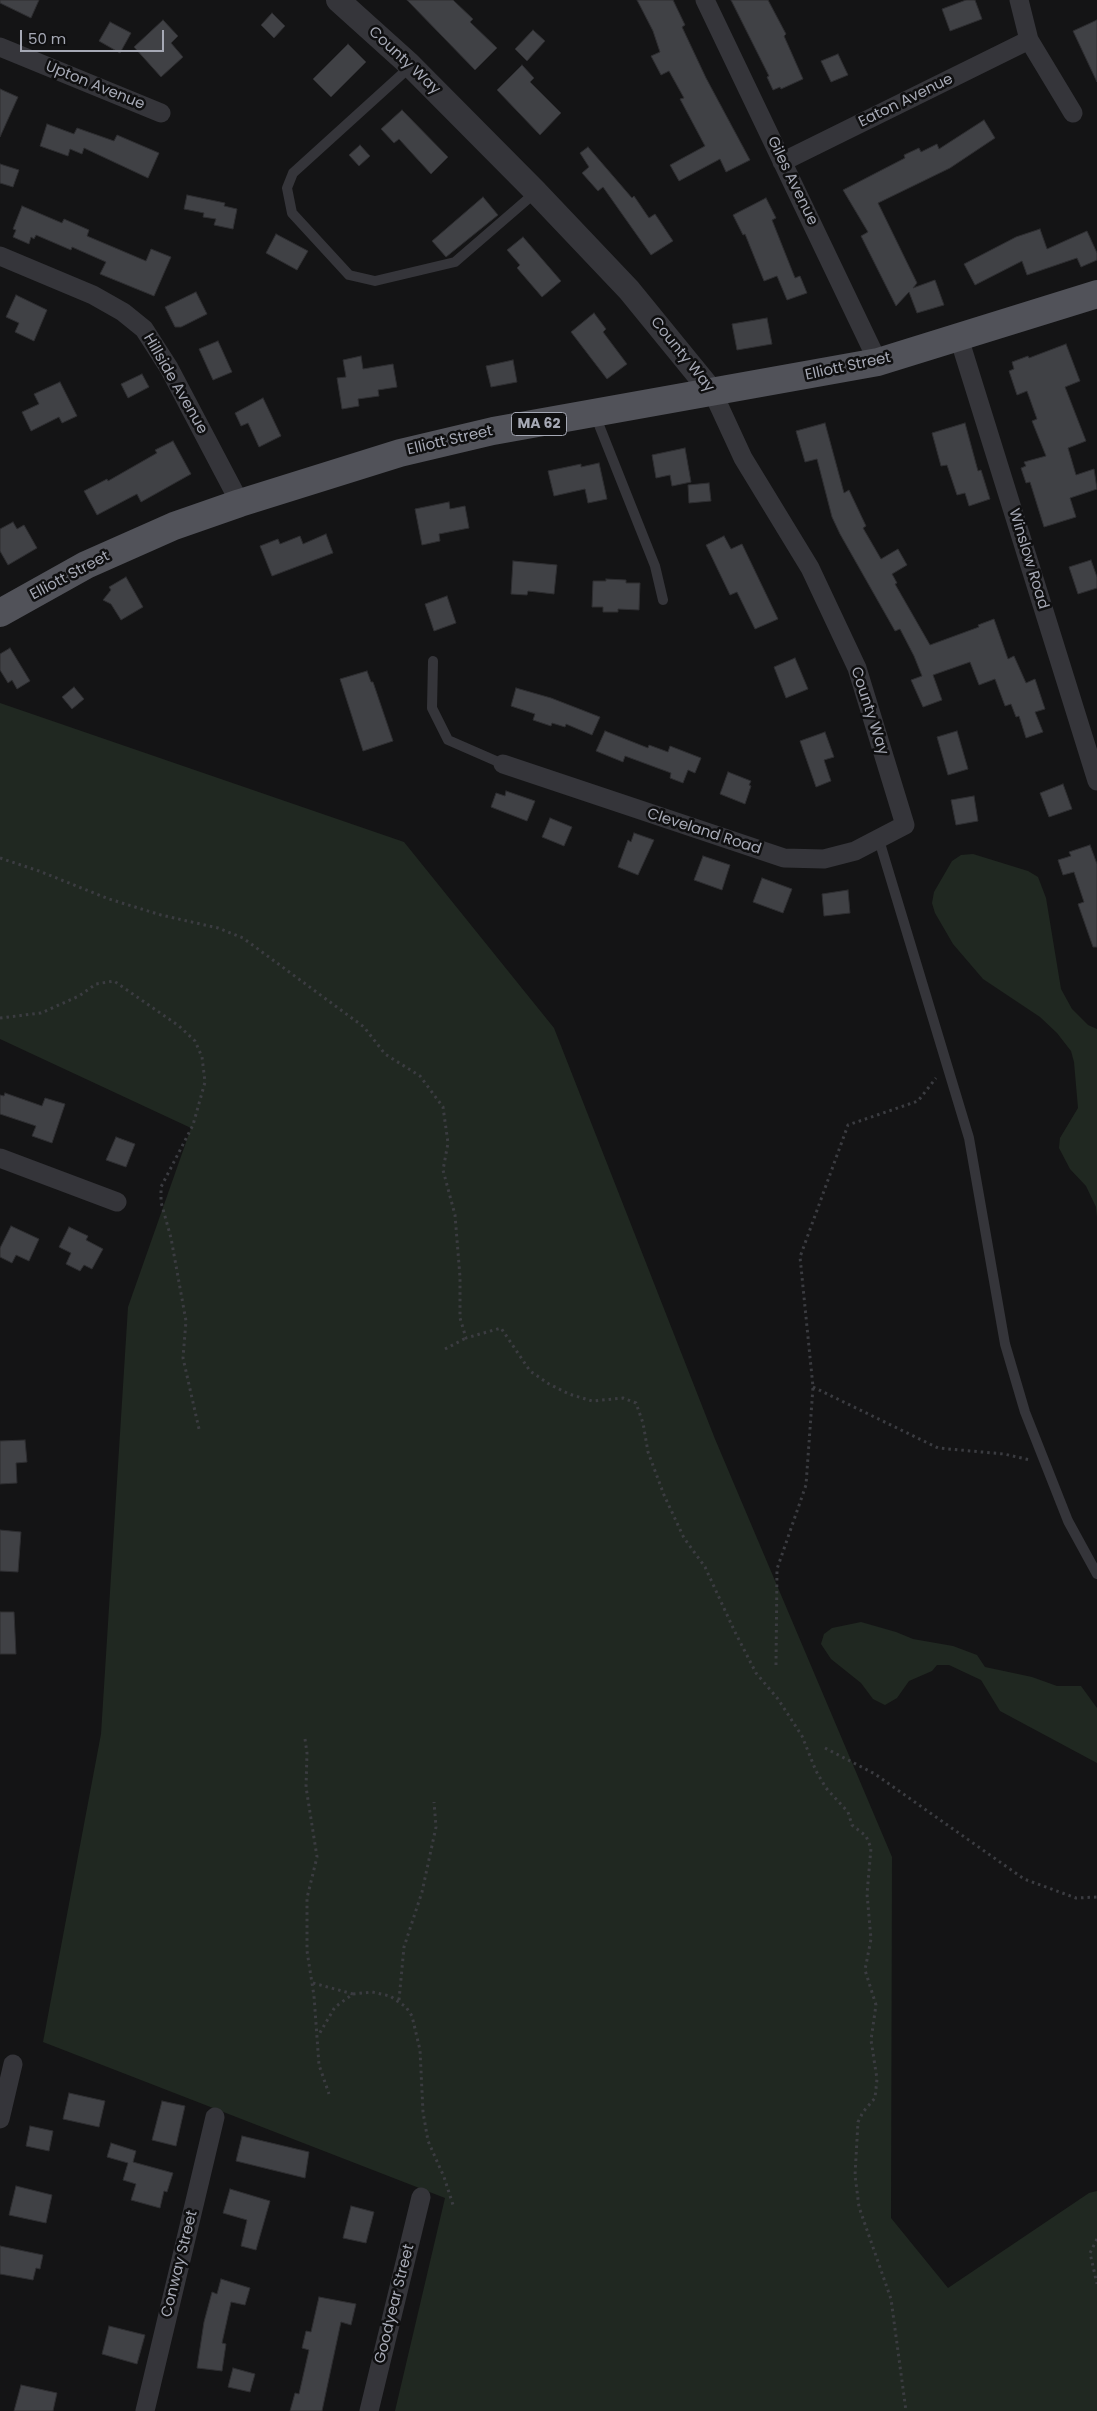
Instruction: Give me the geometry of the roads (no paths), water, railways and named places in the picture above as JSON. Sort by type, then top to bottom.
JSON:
[{"type":"main road","name":"Elliott Street","points":[[0,613],[86,565],[174,526],[240,502],[400,453],[493,432],[878,362],[1097,294]]},
{"type":"street","name":"County Way","points":[[338,0],[411,66],[536,192],[629,290],[713,393],[743,458],[810,568],[857,668],[905,826]]},
{"type":"street","name":"Giles Avenue","points":[[704,0],[878,362]]},
{"type":"street","points":[[1019,0],[1029,40],[1073,113]]},
{"type":"street","name":"Eaton Avenue","points":[[782,162],[1029,40]]},
{"type":"street","name":"Upton Avenue","points":[[0,48],[161,113]]},
{"type":"street","name":"Hillside Avenue","points":[[0,256],[94,295],[124,312],[144,328],[169,368],[240,502]]},
{"type":"street","name":"Winslow Road","points":[[959,338],[1097,781]]},
{"type":"street","name":"Cleveland Road","points":[[503,764],[784,858],[824,859],[855,851],[905,826]]},
{"type":"street","points":[[0,1158],[117,1202]]},
{"type":"street","points":[[0,2120],[13,2064]]},
{"type":"street","name":"Conway Street","points":[[144,2411],[215,2117]]},
{"type":"street","name":"Goodyear Street","points":[[369,2411],[421,2197]]},
{"type":"lane","points":[[411,66],[294,173],[287,188],[292,213],[349,275],[375,281],[455,262],[536,192]]},
{"type":"lane","points":[[595,414],[655,566],[663,600]]},
{"type":"lane","points":[[433,661],[432,708],[448,740],[503,764]]},
{"type":"lane","points":[[879,840],[970,1138],[1005,1344],[1025,1412],[1068,1521],[1097,1574]]}]
